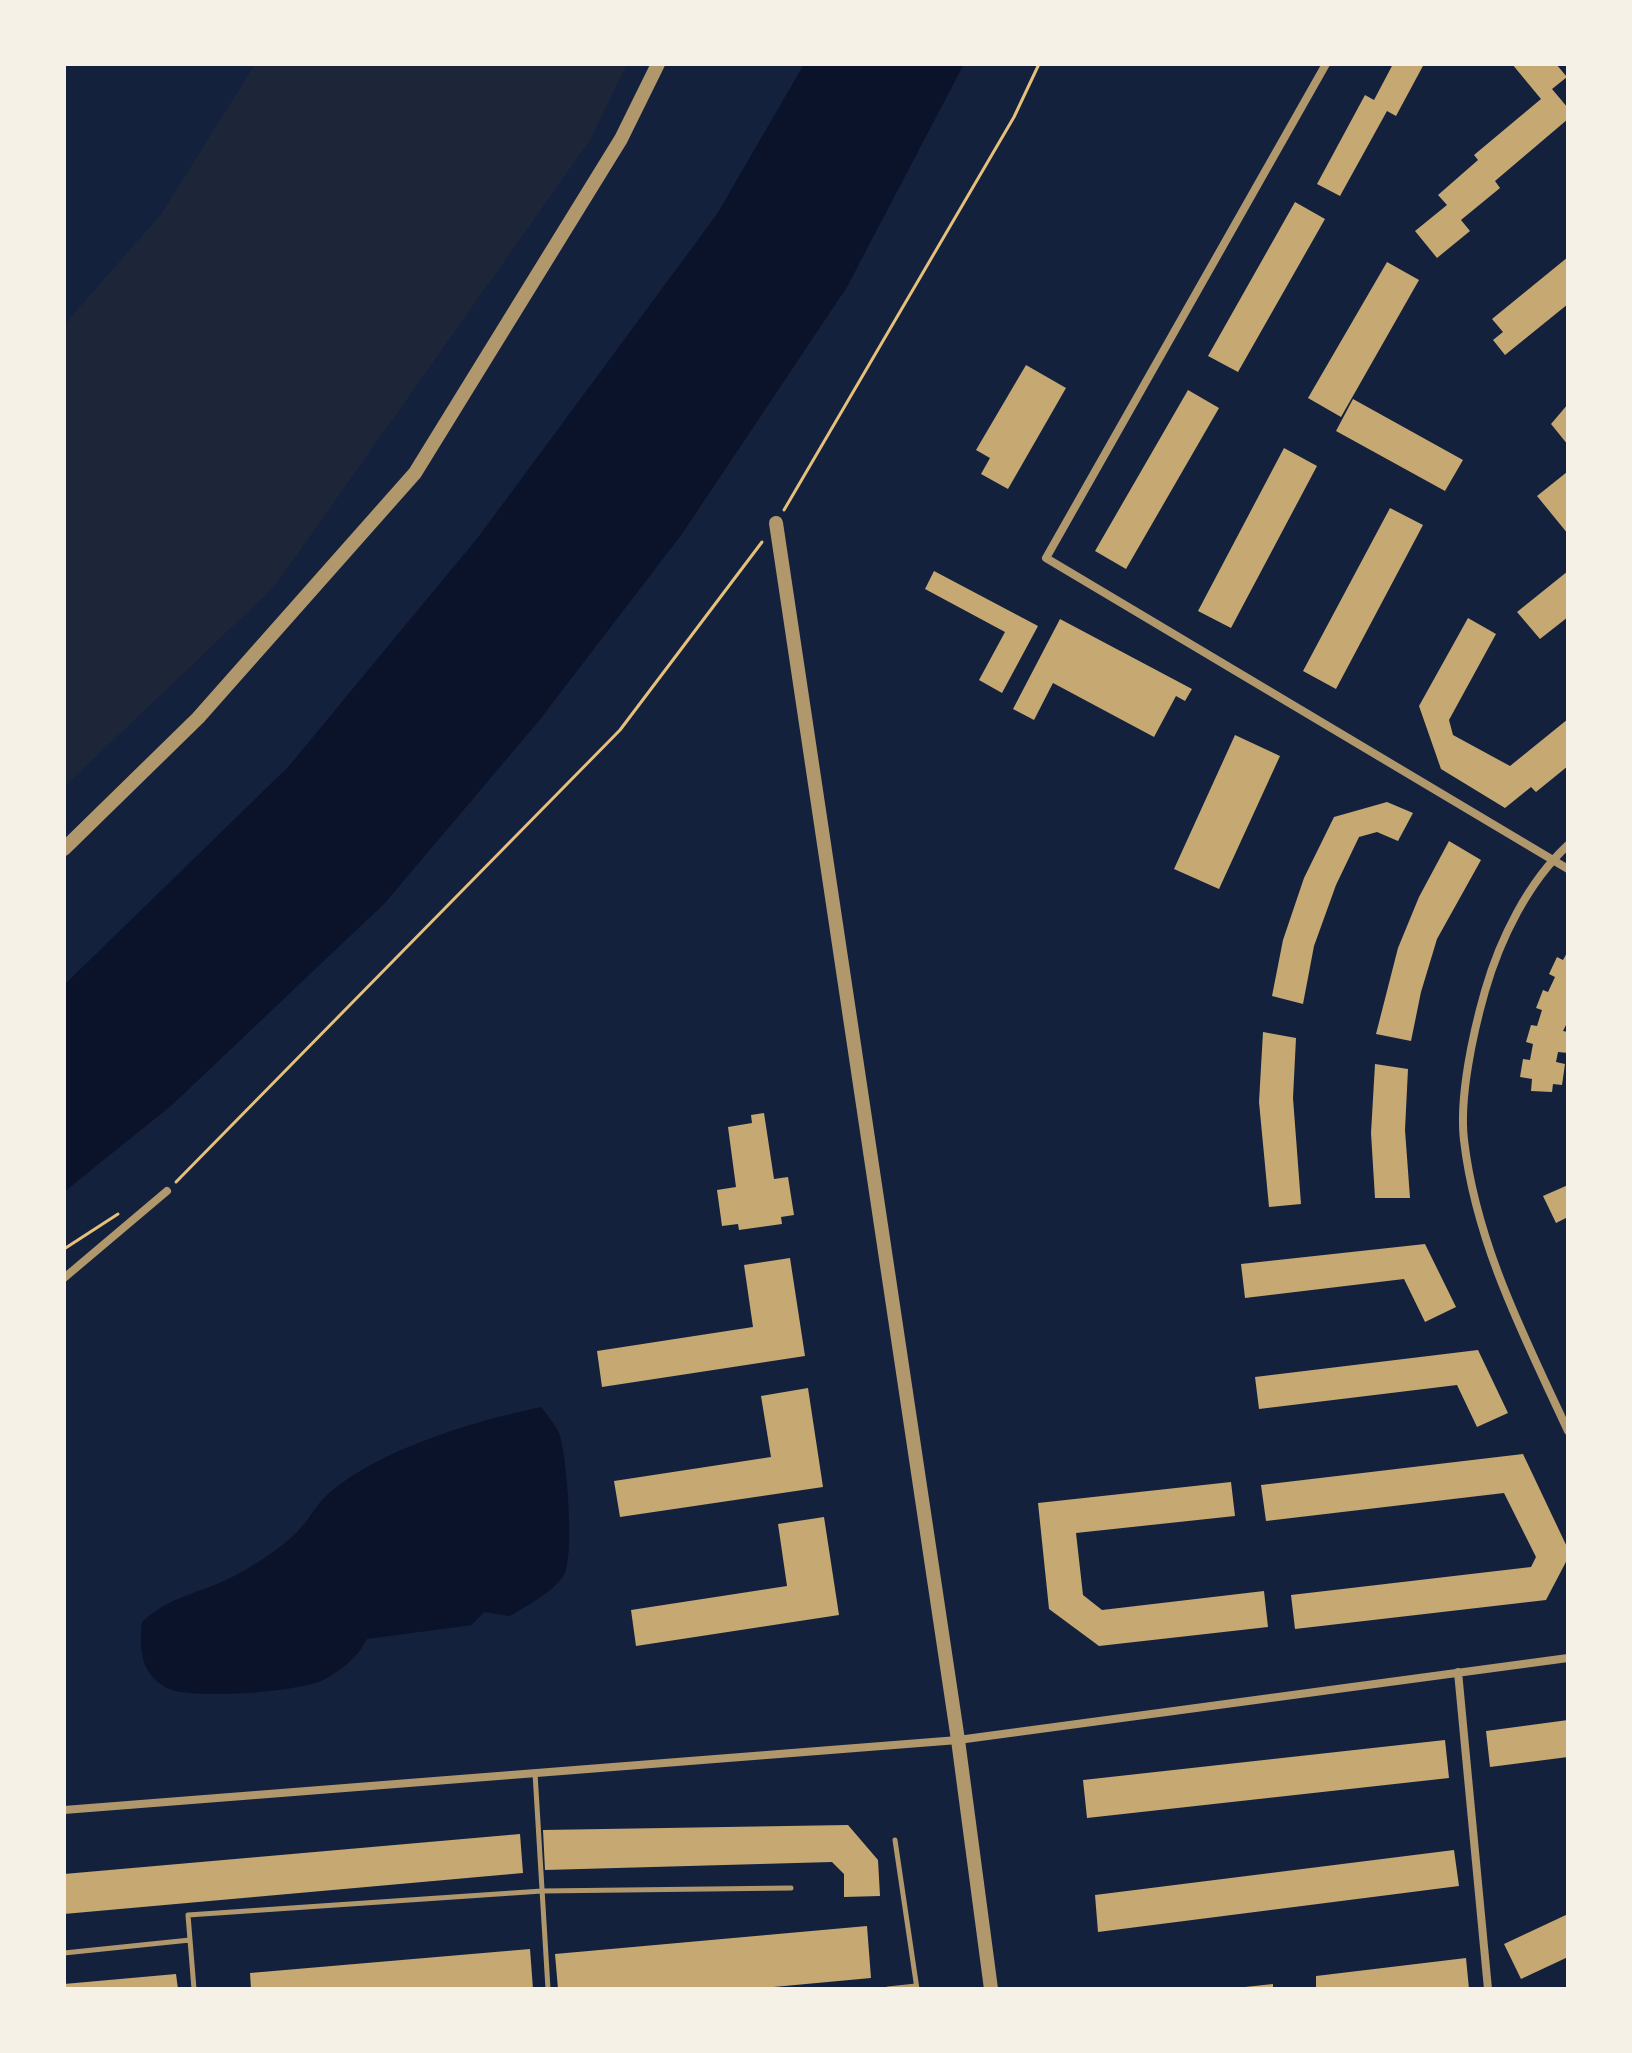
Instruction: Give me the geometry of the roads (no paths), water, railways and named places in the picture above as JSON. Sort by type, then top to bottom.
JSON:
[{"type":"street","points":[[64,849],[198,718],[415,473],[621,139],[658,64]]},
{"type":"street","points":[[1326,64],[1046,558],[1568,869]]},
{"type":"street","points":[[776,523],[958,1740],[991,1989]]},
{"type":"street","points":[[1568,845],[1551,860],[1497,949],[1471,1041],[1463,1138],[1479,1219],[1506,1297],[1568,1431]]},
{"type":"street","points":[[64,1278],[167,1191]]},
{"type":"street","points":[[64,1810],[958,1740],[1568,1658]]},
{"type":"street","points":[[1458,1672],[1488,1989]]},
{"type":"lane","points":[[535,1773],[548,1989]]},
{"type":"lane","points":[[888,1989],[916,1988],[895,1840]]},
{"type":"lane","points":[[194,1989],[188,1915],[542,1891],[791,1888]]},
{"type":"lane","points":[[64,1953],[190,1940]]}]
